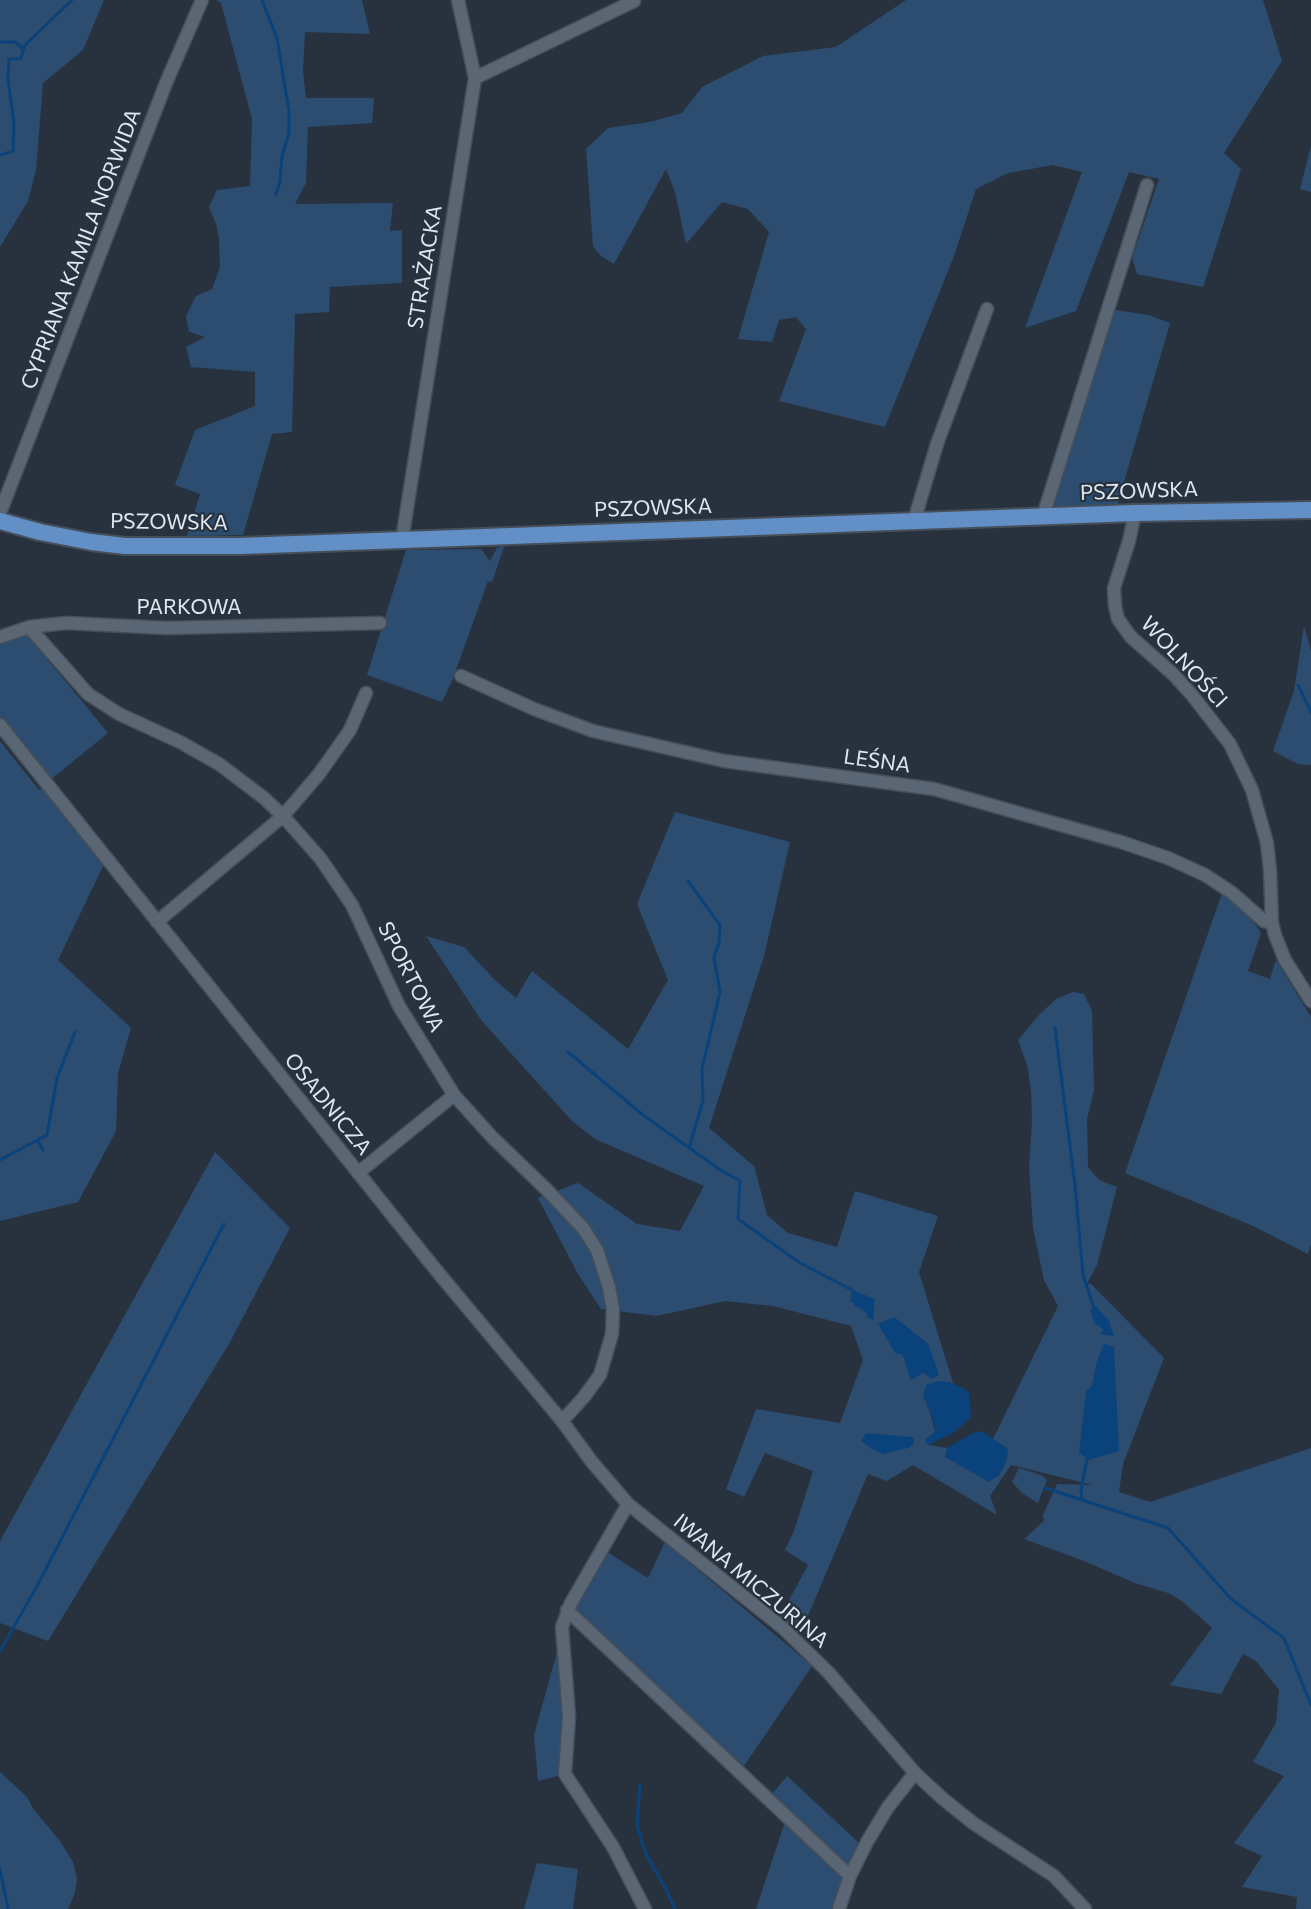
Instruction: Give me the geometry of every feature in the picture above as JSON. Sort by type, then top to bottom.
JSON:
[{"type":"main road","name":"PSZOWSKA","points":[[0,520],[40,532],[125,546],[240,546],[1043,516],[1311,510]]},
{"type":"street","name":"CYPRIANA KAMILA NORWIDA","points":[[0,513],[166,82],[202,0]]},
{"type":"street","name":"STRAŻACKA","points":[[402,540],[475,78],[458,0]]},
{"type":"street","points":[[475,78],[634,1]]},
{"type":"street","points":[[1043,516],[1147,185]]},
{"type":"street","points":[[914,521],[937,444],[987,309]]},
{"type":"street","name":"WOLNOŚCI","points":[[1135,513],[1114,588],[1114,606],[1119,619],[1131,637],[1173,674],[1230,744],[1252,790],[1266,843],[1270,870],[1272,923],[1285,960],[1311,1001]]},
{"type":"street","name":"PARKOWA","points":[[0,637],[29,627],[66,623],[167,628],[380,623]]},
{"type":"street","name":"SPORTOWA","points":[[29,627],[88,694],[119,714],[180,742],[219,764],[264,798],[283,816],[320,858],[352,905],[399,1006],[454,1095],[582,1228],[597,1250],[613,1310],[612,1334],[600,1375],[562,1421]]},
{"type":"street","name":"LEŚNA","points":[[461,676],[534,709],[593,731],[724,761],[934,789],[1121,842],[1168,858],[1205,875],[1231,892],[1264,921],[1272,923]]},
{"type":"street","points":[[157,922],[283,816],[319,774],[350,730],[366,693]]},
{"type":"street","name":"OSADNICZA","points":[[0,725],[436,1270],[628,1504]]},
{"type":"street","points":[[358,1173],[454,1095]]},
{"type":"street","points":[[628,1504],[567,1610],[562,1627],[569,1716],[565,1774],[613,1847],[645,1909]]},
{"type":"street","name":"IWANA MICZURINA","points":[[628,1504],[783,1628],[828,1672],[915,1773],[942,1798],[973,1823],[1054,1876],[1085,1909]]},
{"type":"street","points":[[567,1610],[850,1876]]},
{"type":"street","points":[[839,1909],[850,1876],[888,1807],[915,1773]]},
{"type":"shaded area","points":[[0,0],[104,0],[83,50],[43,83],[36,170],[28,201],[0,247]]},
{"type":"shaded area","points":[[216,0],[362,0],[370,34],[305,32],[303,71],[306,98],[374,98],[372,123],[308,127],[306,183],[295,204],[393,203],[390,231],[402,230],[402,283],[330,287],[329,312],[295,314],[292,432],[272,434],[243,535],[187,536],[200,494],[175,485],[195,430],[255,406],[255,372],[191,367],[186,347],[205,337],[189,332],[186,316],[196,296],[212,289],[220,267],[219,239],[209,207],[217,190],[250,186],[252,119],[221,3]]},
{"type":"shaded area","points":[[906,0],[1263,0],[1282,61],[1224,153],[1241,169],[1203,287],[1137,274],[1132,258],[1159,179],[1129,172],[1076,311],[1025,328],[1082,172],[1053,165],[1008,173],[976,189],[954,256],[885,427],[779,401],[806,329],[796,317],[779,320],[772,342],[738,339],[769,232],[748,209],[722,202],[686,244],[675,192],[666,169],[614,264],[601,256],[593,246],[586,149],[608,128],[650,122],[682,113],[702,87],[763,56],[836,47]]},
{"type":"shaded area","points":[[1311,146],[1311,192],[1300,189]]},
{"type":"shaded area","points":[[1116,310],[1148,315],[1170,323],[1117,506],[1051,507],[1111,313]]},
{"type":"shaded area","points":[[505,544],[492,582],[488,581],[452,681],[442,702],[367,675],[406,550],[481,549],[490,561],[497,548]]},
{"type":"shaded area","points":[[1304,626],[1311,651],[1311,765],[1298,764],[1273,751],[1294,691]]},
{"type":"shaded area","points":[[25,632],[108,733],[49,781],[0,720],[0,645]]},
{"type":"shaded area","points":[[0,741],[39,790],[45,788],[106,860],[58,960],[131,1028],[118,1073],[116,1131],[78,1202],[0,1221]]},
{"type":"shaded area","points":[[675,812],[790,842],[764,956],[709,1128],[754,1166],[767,1215],[788,1233],[837,1247],[855,1191],[938,1216],[919,1272],[953,1383],[939,1381],[923,1395],[935,1432],[925,1440],[929,1445],[947,1448],[946,1458],[999,1475],[1006,1462],[1008,1449],[993,1439],[1058,1306],[1044,1280],[1033,1228],[1029,1167],[1031,1092],[1028,1068],[1018,1040],[1056,999],[1073,992],[1084,994],[1092,1011],[1094,1090],[1087,1119],[1088,1167],[1099,1180],[1117,1187],[1097,1265],[1085,1287],[1090,1283],[1164,1358],[1123,1464],[1119,1492],[1150,1502],[1311,1448],[1311,1909],[1296,1909],[1297,1897],[1242,1887],[1262,1856],[1234,1843],[1284,1776],[1253,1762],[1276,1723],[1279,1690],[1256,1661],[1243,1654],[1221,1694],[1170,1685],[1212,1628],[1182,1601],[1168,1593],[1135,1583],[1024,1539],[1044,1521],[1043,1515],[1057,1484],[1093,1485],[1011,1465],[990,1496],[997,1515],[913,1465],[887,1481],[868,1474],[799,1637],[779,1619],[808,1565],[785,1550],[794,1531],[813,1471],[765,1453],[744,1497],[726,1489],[756,1409],[840,1423],[863,1360],[851,1326],[773,1306],[725,1301],[657,1316],[601,1309],[578,1274],[538,1198],[578,1183],[637,1224],[680,1231],[704,1186],[595,1139],[572,1121],[481,1020],[426,936],[464,947],[495,980],[516,998],[532,971],[628,1049],[668,980],[637,904]],"holes":[[[894,1317],[928,1344],[939,1375],[924,1372],[911,1380]]]},
{"type":"shaded area","points":[[1222,893],[1247,912],[1261,933],[1248,971],[1270,979],[1276,960],[1311,1017],[1311,1244],[1308,1254],[1253,1226],[1125,1173]]},
{"type":"shaded area","points":[[215,1152],[290,1228],[230,1342],[48,1641],[0,1623],[0,1541]]},
{"type":"shaded area","points":[[852,1290],[875,1299],[873,1320],[867,1317],[866,1312],[854,1305],[854,1302],[850,1302]]},
{"type":"shaded area","points":[[1097,1307],[1109,1321],[1114,1336],[1100,1334],[1103,1329],[1095,1324],[1090,1310]]},
{"type":"shaded area","points":[[894,1317],[928,1344],[939,1375],[931,1379],[923,1372],[911,1380],[903,1355],[895,1353],[878,1324]]},
{"type":"shaded area","points":[[1104,1344],[1114,1347],[1119,1451],[1089,1460],[1079,1453],[1086,1392],[1092,1385],[1097,1361]]},
{"type":"shaded area","points":[[939,1381],[953,1383],[969,1392],[971,1417],[953,1433],[928,1445],[925,1440],[935,1432],[934,1421],[923,1395],[926,1385]]},
{"type":"shaded area","points":[[977,1431],[985,1433],[1008,1449],[1006,1462],[999,1475],[989,1482],[945,1457],[947,1448]]},
{"type":"shaded area","points":[[866,1433],[911,1437],[914,1439],[914,1444],[908,1448],[883,1454],[861,1441]]},
{"type":"shaded area","points":[[1019,1468],[1041,1475],[1047,1480],[1038,1503],[1022,1493],[1012,1482]]},
{"type":"shaded area","points":[[665,1542],[812,1666],[744,1766],[573,1608],[607,1552],[648,1578]]},
{"type":"shaded area","points":[[561,1638],[566,1708],[562,1775],[538,1781],[534,1735]]},
{"type":"shaded area","points":[[0,1772],[27,1797],[73,1862],[77,1878],[75,1893],[68,1909],[0,1909]]},
{"type":"shaded area","points":[[787,1776],[858,1842],[851,1866],[843,1868],[772,1794]]},
{"type":"shaded area","points":[[786,1819],[843,1880],[835,1909],[756,1909]]},
{"type":"shaded area","points":[[537,1863],[578,1869],[573,1909],[524,1909]]},
{"type":"waterway","points":[[0,155],[13,151],[14,124],[8,79],[9,59],[21,59],[28,42],[72,0]]},
{"type":"waterway","points":[[262,0],[277,38],[289,111],[289,133],[282,156],[280,181],[276,195]]},
{"type":"waterway","points":[[0,42],[15,42],[23,49]]},
{"type":"waterway","points":[[1298,685],[1311,712]]},
{"type":"waterway","points":[[688,881],[720,925],[719,943],[714,957],[720,992],[702,1069],[703,1101],[689,1148]]},
{"type":"waterway","points":[[1055,1028],[1075,1185],[1083,1275],[1094,1308]]},
{"type":"waterway","points":[[0,1160],[47,1135],[57,1078],[75,1032]]},
{"type":"waterway","points":[[568,1052],[643,1115],[719,1169],[740,1181],[738,1219],[800,1263],[852,1290]]},
{"type":"waterway","points":[[38,1141],[43,1150]]},
{"type":"waterway","points":[[0,1651],[36,1588],[224,1224]]},
{"type":"waterway","points":[[1082,1500],[1081,1490],[1087,1459]]},
{"type":"waterway","points":[[1045,1488],[1168,1528],[1231,1599],[1284,1638],[1311,1705]]},
{"type":"waterway","points":[[640,1785],[637,1825],[646,1854],[675,1909]]},
{"type":"waterway","points":[[0,1869],[8,1909]]}]
